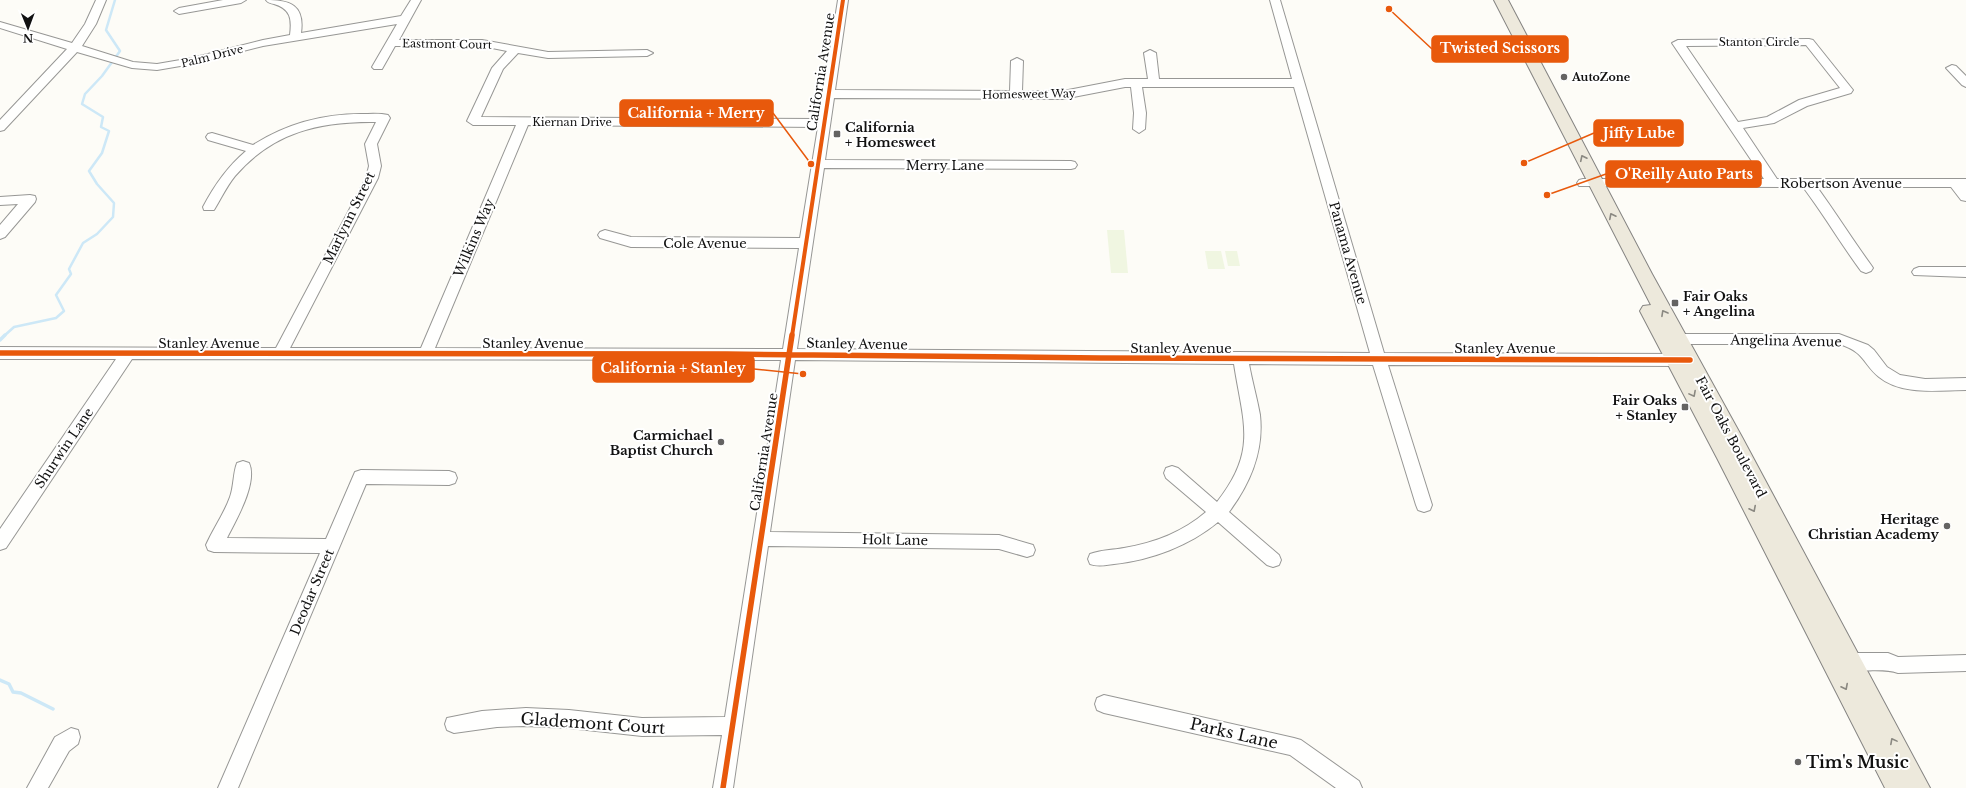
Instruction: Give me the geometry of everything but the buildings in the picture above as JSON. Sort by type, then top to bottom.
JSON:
[{"type":"main road","name":"Fair Oaks Boulevard","points":[[1490,0],[1677,349],[1854,665],[1918,788]]},
{"type":"main road","points":[[1496,0],[1509,25],[1516,30]]},
{"type":"main road","name":"Fair Oaks Boulevard","points":[[1501,0],[1589,183]]},
{"type":"main road","name":"Fair Oaks Boulevard","points":[[1677,349],[1770,541],[1898,788]]},
{"type":"main road","points":[[1770,541],[1783,550],[1839,656],[1848,666],[1854,665]]},
{"type":"street","points":[[0,126],[64,58],[71,53],[90,24],[101,0]]},
{"type":"street","points":[[179,11],[241,0]]},
{"type":"street","points":[[271,0],[286,5],[296,13],[298,21],[295,38]]},
{"type":"street","points":[[378,67],[416,0]]},
{"type":"street","name":"California Avenue","points":[[723,788],[843,0]]},
{"type":"street","name":"Panama Avenue","points":[[1275,0],[1379,360],[1424,505]]},
{"type":"street","name":"Palm Drive","points":[[5,26],[121,62],[142,66],[167,66],[248,47],[405,19]]},
{"type":"street","points":[[0,33],[5,26]]},
{"type":"street","name":"Stanton Circle","points":[[1735,126],[1770,120],[1803,103],[1847,90],[1808,42],[1678,42],[1773,183]]},
{"type":"street","name":"Eastmont Court","points":[[391,44],[482,43],[536,54],[561,56],[607,53],[647,53]]},
{"type":"street","name":"Kiernan Drive","points":[[514,50],[498,68],[473,121],[825,123]]},
{"type":"street","points":[[1150,53],[1154,83]]},
{"type":"street","points":[[1016,95],[1017,61]]},
{"type":"street","points":[[1952,68],[1966,83]]},
{"type":"street","points":[[1136,83],[1140,113],[1139,129]]},
{"type":"street","name":"Homesweet Way","points":[[829,94],[1069,94],[1115,84],[1299,83]]},
{"type":"street","name":"Marlynn Street","points":[[209,207],[229,174],[255,150],[284,132],[318,122],[343,119],[384,118],[371,144],[375,166],[372,178],[280,354]]},
{"type":"street","name":"Wilkins Way","points":[[425,355],[524,122]]},
{"type":"street","points":[[212,137],[255,150]]},
{"type":"street","name":"Merry Lane","points":[[819,164],[1071,165]]},
{"type":"street","name":"Robertson Avenue","points":[[1589,183],[1960,183]]},
{"type":"street","points":[[1807,183],[1839,226],[1842,236],[1866,268]]},
{"type":"street","points":[[1960,183],[1966,197]]},
{"type":"street","points":[[0,201],[30,199],[0,234]]},
{"type":"street","name":"Cole Avenue","points":[[605,236],[631,242],[807,243]]},
{"type":"street","points":[[1919,272],[1966,272]]},
{"type":"street","name":"Angelina Avenue","points":[[1677,349],[1839,339],[1856,344],[1864,350],[1882,372],[1895,380],[1909,384],[1966,384]]},
{"type":"street","name":"Stanley Avenue","points":[[0,353],[790,355],[1379,360],[1677,349]]},
{"type":"street","name":"Shurwin Lane","points":[[0,543],[127,354]]},
{"type":"street","points":[[1096,559],[1134,555],[1169,545],[1200,528],[1218,513],[1238,488],[1249,461],[1252,447],[1252,418],[1241,359]]},
{"type":"street","points":[[243,468],[242,485],[237,499],[214,545],[331,546]]},
{"type":"street","points":[[1172,473],[1273,560]]},
{"type":"street","name":"Deodar Street","points":[[228,788],[361,477],[448,478]]},
{"type":"street","name":"Holt Lane","points":[[762,539],[1000,542],[1027,550]]},
{"type":"street","points":[[1854,665],[1894,670],[1898,665],[1966,663]]},
{"type":"street","name":"Parks Lane","points":[[1104,704],[1294,747],[1352,788]]},
{"type":"street","name":"Glademont Court","points":[[454,724],[491,719],[524,717],[568,718],[630,726],[733,726]]},
{"type":"street","points":[[37,788],[62,744],[71,737]]},
{"type":"green space","points":[[1107,230],[1124,230],[1128,273],[1111,273]]},
{"type":"green space","points":[[1205,251],[1221,251],[1225,269],[1208,269]]},
{"type":"green space","points":[[1225,251],[1237,251],[1240,266],[1228,266]]},
{"type":"waterway","points":[[4,336],[14,327],[56,318],[64,311],[56,295],[71,274],[69,269],[83,243],[97,234],[113,217],[114,203],[97,184],[89,171],[102,153],[109,131],[101,127],[103,117],[82,104],[85,94],[102,76],[120,51],[106,30],[115,0]]},
{"type":"waterway","points":[[0,340],[4,336]]},
{"type":"waterway","points":[[0,680],[9,684],[13,692],[21,693],[53,709]]},
{"type":"cycle path","points":[[723,788],[843,0]]},
{"type":"cycle path","points":[[0,353],[727,354],[1100,358],[1690,360]]},
{"type":"place","name":"Twisted Scissors","points":[[1389,9]]},
{"type":"place","name":"AutoZone","points":[[1564,77]]},
{"type":"place","name":"California + Homesweet","points":[[837,134]]},
{"type":"place","name":"Jiffy Lube","points":[[1524,163]]},
{"type":"place","name":"California + Merry","points":[[811,164]]},
{"type":"place","name":"O'Reilly Auto Parts","points":[[1547,195]]},
{"type":"place","name":"Fair Oaks + Angelina","points":[[1675,303]]},
{"type":"place","name":"California + Stanley","points":[[803,374]]},
{"type":"place","name":"Fair Oaks + Stanley","points":[[1685,407]]},
{"type":"place","name":"Carmichael Baptist Church","points":[[721,442]]},
{"type":"place","name":"Heritage Christian Academy","points":[[1947,526]]},
{"type":"place","name":"Tim's Music","points":[[1798,762]]}]
